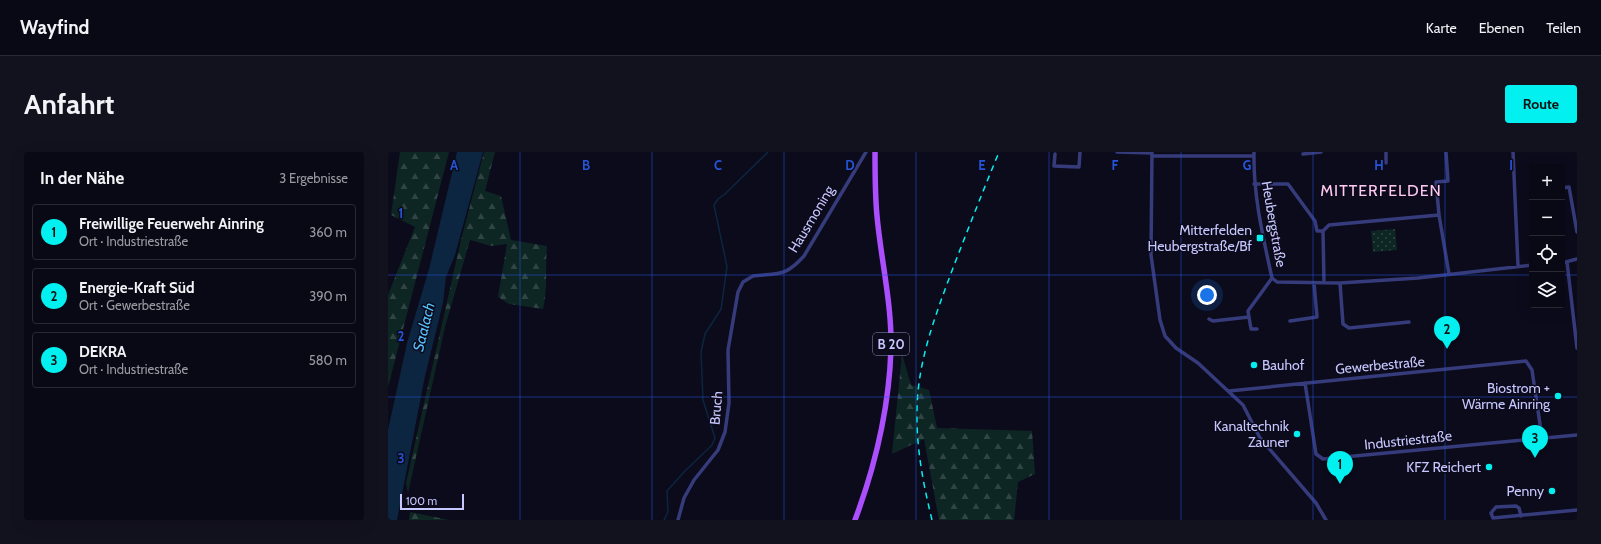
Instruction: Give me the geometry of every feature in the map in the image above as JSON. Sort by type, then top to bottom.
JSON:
[{"type":"main road","name":"B 20","points":[[855,520],[869,483],[886,409],[891,348],[888,299],[877,215],[875,152]]},
{"type":"street","name":"Hausmoning","points":[[740,287],[748,278],[753,276],[785,272],[793,268],[804,256],[866,152]]},
{"type":"street","points":[[1055,154],[1054,166],[1079,167],[1080,152]]},
{"type":"street","points":[[1117,152],[1152,154],[1254,154]]},
{"type":"street","points":[[1303,154],[1321,152]]},
{"type":"street","points":[[1386,152],[1386,163]]},
{"type":"street","points":[[1446,152],[1448,181],[1436,182],[1449,274]]},
{"type":"street","points":[[1512,152],[1518,266]]},
{"type":"street","points":[[1152,154],[1151,227],[1154,280],[1160,320],[1165,336],[1170,342],[1198,363],[1229,391],[1247,410],[1260,438],[1316,503],[1326,520]]},
{"type":"street","name":"Heubergstraße","points":[[1254,154],[1254,184],[1272,278],[1283,282],[1324,283],[1418,278],[1529,265]]},
{"type":"street","points":[[1254,184],[1288,184],[1315,221],[1317,231],[1323,231],[1329,225],[1440,215]]},
{"type":"street","points":[[1565,188],[1569,187],[1577,232]]},
{"type":"street","points":[[1323,231],[1324,283]]},
{"type":"street","points":[[1577,259],[1567,262],[1577,348]]},
{"type":"street","points":[[1257,329],[1251,329],[1248,311],[1272,278]]},
{"type":"street","points":[[1340,282],[1343,324],[1349,328],[1409,322]]},
{"type":"street","points":[[1290,321],[1317,318],[1314,283]]},
{"type":"street","name":"Bruch","points":[[678,520],[684,498],[694,480],[718,450],[724,432],[729,403],[728,350],[740,287]]},
{"type":"street","points":[[1209,319],[1213,321],[1249,317]]},
{"type":"street","name":"Gewerbestraße","points":[[1229,391],[1526,361],[1532,370],[1542,438]]},
{"type":"street","name":"Industriestraße","points":[[1305,383],[1316,454],[1323,460],[1577,435]]},
{"type":"street","points":[[1521,516],[1519,508],[1516,506],[1496,507],[1491,513],[1493,518],[1521,516],[1577,510]]},
{"type":"green space","points":[[400,152],[449,152],[388,387],[388,295],[415,227],[391,215]]},
{"type":"green space","points":[[484,152],[495,152],[485,191],[501,196],[511,240],[547,246],[543,309],[509,304],[498,297],[507,244],[491,246],[470,240],[445,327],[408,493],[406,483],[461,240]]},
{"type":"green space","points":[[1395,229],[1397,250],[1373,252],[1371,231]]},
{"type":"green space","points":[[902,354],[911,385],[929,390],[937,428],[1032,431],[1035,474],[1018,482],[1014,520],[939,520],[924,439],[892,454]]},
{"type":"green space","points":[[410,512],[449,520],[409,520]]},
{"type":"water","name":"Saalach","points":[[457,152],[483,152],[455,255],[446,277],[443,303],[425,376],[397,520],[388,520],[388,430],[407,343],[429,269]]},
{"type":"waterway","points":[[664,520],[668,512],[667,491],[712,445],[715,438],[703,400],[701,352],[705,334],[721,309],[727,267],[714,205],[718,199],[768,152]]},
{"type":"railway","points":[[932,520],[923,479],[917,423],[918,390],[924,355],[940,302],[999,152]]},
{"type":"place","name":"Mitterfelden Heubergstraße/Bf","points":[[1260,238]]},
{"type":"place","name":"Energie-Kraft Süd","points":[[1447,349]]},
{"type":"place","name":"Bauhof","points":[[1254,365]]},
{"type":"place","name":"Biostrom + Wärme Ainring","points":[[1558,396]]},
{"type":"place","name":"Kanaltechnik Zauner","points":[[1297,434]]},
{"type":"place","name":"DEKRA","points":[[1535,458]]},
{"type":"place","name":"KFZ Reichert","points":[[1489,467]]},
{"type":"place","name":"Freiwillige Feuerwehr Ainring","points":[[1340,484]]},
{"type":"place","name":"Penny","points":[[1552,491]]},
{"type":"district","name":"MITTERFELDEN","points":[[1381,190]]}]
